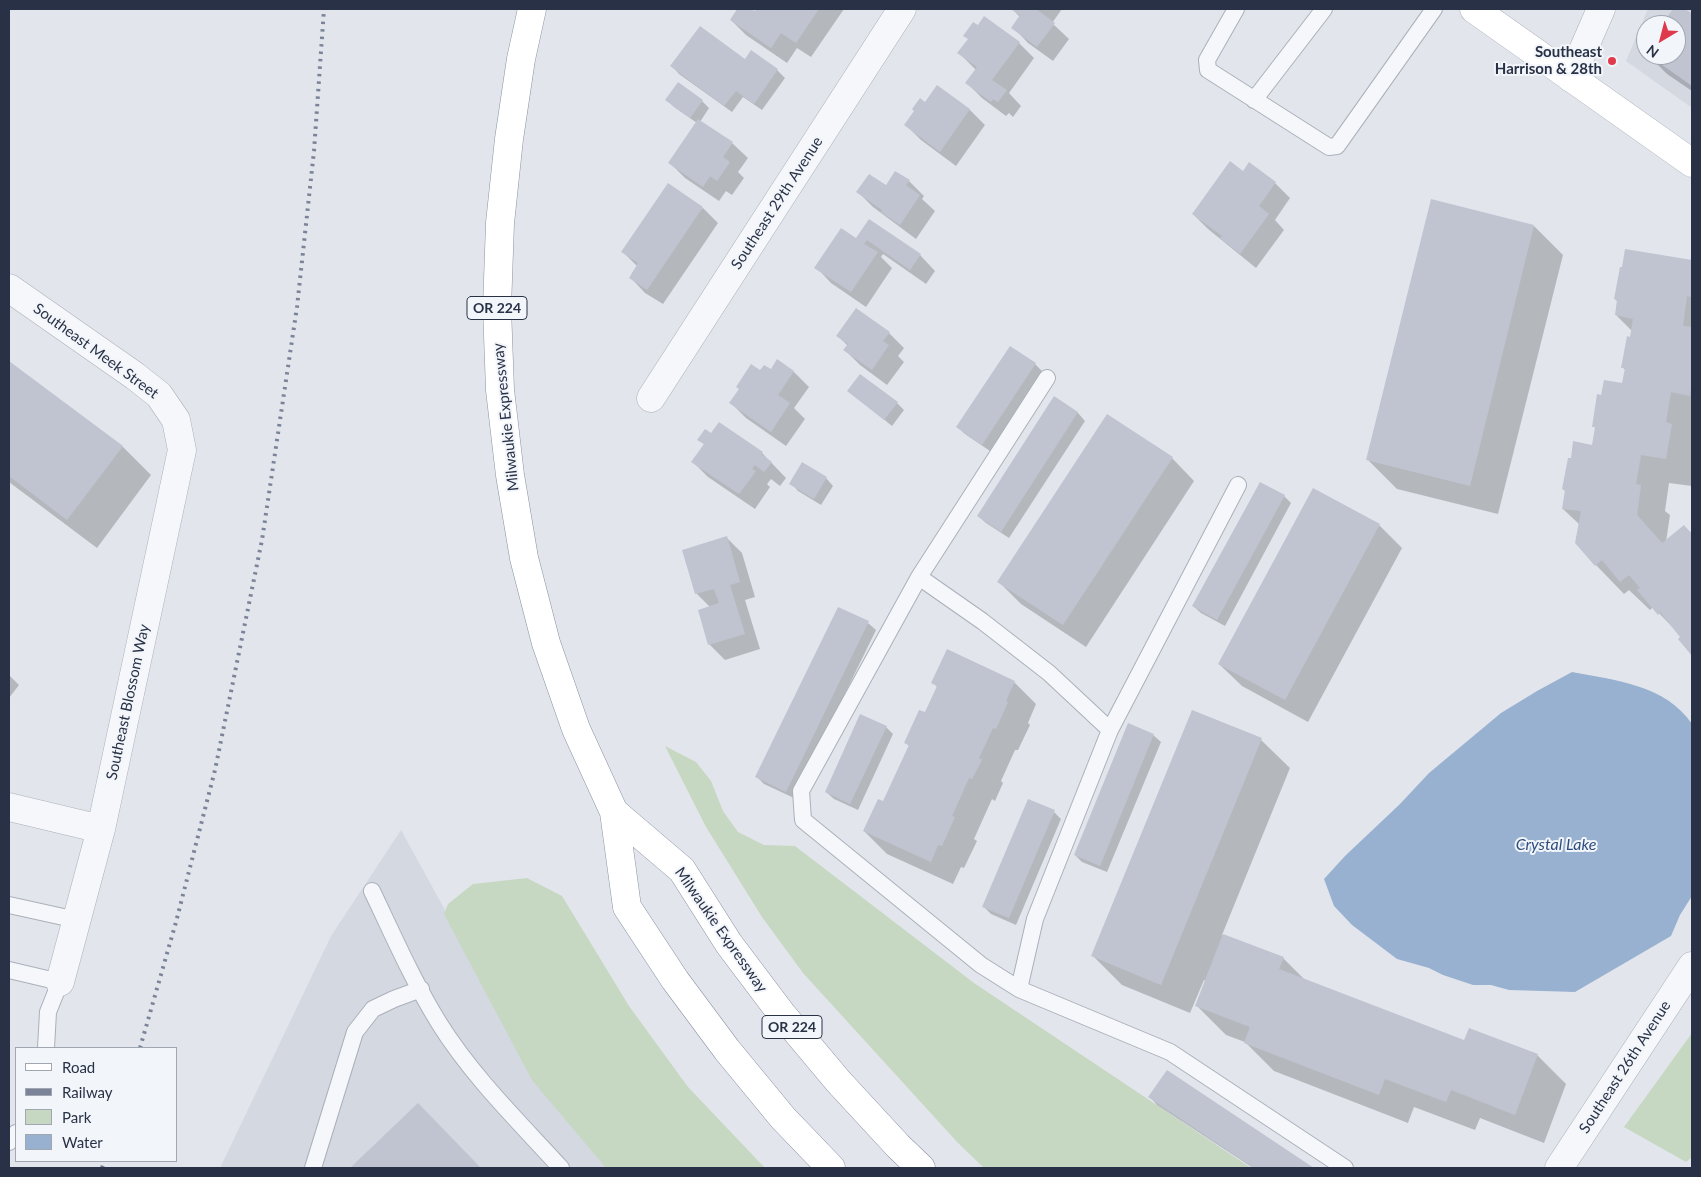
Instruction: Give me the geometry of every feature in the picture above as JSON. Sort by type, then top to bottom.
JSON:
[{"type":"main road","name":"Milwaukie Expressway","points":[[532,9],[521,58],[508,139],[500,223],[497,308],[500,390],[510,475],[524,558],[546,643],[576,729],[614,812],[627,906],[675,980],[727,1050],[783,1118],[831,1168]]},
{"type":"main road","points":[[1474,9],[1692,163]]},
{"type":"main road","name":"Milwaukie Expressway","points":[[614,812],[682,870],[729,944],[781,1014],[838,1081],[921,1168]]},
{"type":"street","name":"Southeast 29th Avenue","points":[[651,398],[902,9]]},
{"type":"street","points":[[1571,78],[1601,9]]},
{"type":"street","name":"Southeast Meek Street","points":[[9,288],[135,376],[159,395],[176,420]]},
{"type":"street","name":"Southeast Blossom Way","points":[[60,982],[100,829],[182,450],[176,420]]},
{"type":"street","points":[[9,807],[100,829]]},
{"type":"street","name":"Southeast 26th Avenue","points":[[1559,1168],[1692,966]]},
{"type":"lane","points":[[1236,9],[1207,60],[1208,70],[1329,147],[1337,146],[1434,9]]},
{"type":"lane","points":[[1254,100],[1324,9]]},
{"type":"lane","points":[[1047,378],[919,577],[801,791],[803,820],[981,964],[1019,989],[1170,1052],[1345,1168]]},
{"type":"lane","points":[[1019,989],[1035,919],[1110,730],[1238,485]]},
{"type":"lane","points":[[919,577],[982,621],[1049,672],[1110,730]]},
{"type":"lane","points":[[372,891],[404,958],[440,1023],[474,1071],[561,1168]]},
{"type":"lane","points":[[9,905],[77,920]]},
{"type":"lane","points":[[9,970],[60,982],[48,1012],[46,1047]]},
{"type":"lane","points":[[313,1168],[356,1032],[373,1009],[421,989]]},
{"type":"shaded area","points":[[1648,9],[1692,9],[1692,108],[1626,61],[1636,37],[1636,65],[1686,65],[1686,15],[1645,15]]},
{"type":"shaded area","points":[[401,830],[534,1072],[613,1168],[220,1168],[331,936]]},
{"type":"green space","points":[[665,746],[696,762],[711,781],[723,811],[738,832],[764,845],[795,846],[974,983],[1251,1168],[984,1168],[958,1143],[803,973],[762,917],[706,827]]},
{"type":"green space","points":[[527,878],[562,896],[629,1006],[688,1087],[765,1168],[606,1168],[532,1080],[444,914],[448,904],[473,884]]},
{"type":"green space","points":[[1692,1033],[1692,1157],[1686,1162],[1624,1127]]},
{"type":"water","name":"Crystal Lake","points":[[1572,672],[1638,686],[1668,701],[1681,711],[1692,724],[1692,896],[1680,915],[1671,936],[1575,992],[1509,990],[1491,985],[1473,985],[1429,968],[1397,959],[1352,925],[1334,906],[1324,879],[1429,773],[1501,713]]},
{"type":"building","points":[[737,9],[751,9],[755,11],[756,9],[819,9],[796,43],[781,33],[771,48],[730,20]]},
{"type":"building","points":[[1011,9],[1036,9],[1055,23],[1037,47],[1011,28],[1020,15]]},
{"type":"building","points":[[1673,9],[1685,9],[1692,14],[1692,86],[1662,65],[1686,65],[1686,15],[1668,15]]},
{"type":"building","points":[[984,16],[1020,42],[992,80],[1007,90],[998,102],[993,99],[991,102],[965,83],[977,67],[957,53],[968,39],[963,36],[973,22],[978,25]]},
{"type":"building","points":[[700,26],[745,59],[751,50],[778,69],[754,104],[736,91],[724,106],[670,66]]},
{"type":"building","points":[[678,82],[703,100],[690,118],[665,100]]},
{"type":"building","points":[[937,85],[970,109],[940,152],[904,125],[920,98],[925,102]]},
{"type":"building","points":[[698,119],[733,142],[723,157],[730,162],[717,181],[710,176],[703,187],[668,163]]},
{"type":"building","points":[[1230,161],[1243,171],[1249,162],[1276,182],[1259,206],[1269,214],[1240,254],[1220,238],[1222,236],[1192,214]]},
{"type":"building","points":[[895,171],[910,180],[906,185],[920,195],[900,225],[856,192],[869,174],[886,185]]},
{"type":"building","points":[[668,183],[703,207],[647,290],[629,278],[638,263],[621,252]]},
{"type":"building","points":[[1431,199],[1534,225],[1470,486],[1366,460]]},
{"type":"building","points":[[869,219],[921,254],[910,270],[867,240],[864,244],[878,252],[851,292],[814,268],[841,228],[856,238]]},
{"type":"building","points":[[1625,249],[1692,260],[1692,297],[1687,296],[1683,326],[1692,327],[1690,396],[1671,392],[1666,422],[1672,424],[1666,459],[1641,455],[1636,484],[1641,485],[1637,515],[1662,543],[1684,525],[1692,534],[1692,656],[1660,612],[1658,615],[1637,590],[1640,588],[1629,575],[1620,582],[1602,560],[1595,566],[1575,543],[1581,511],[1562,509],[1565,490],[1562,489],[1568,458],[1571,458],[1573,441],[1592,445],[1595,427],[1592,427],[1597,394],[1601,395],[1604,380],[1622,383],[1625,368],[1621,368],[1627,336],[1630,337],[1633,319],[1615,315],[1617,300],[1614,299]]},
{"type":"building","points":[[856,308],[890,332],[883,341],[889,345],[872,370],[843,350],[848,344],[836,336]]},
{"type":"building","points":[[1010,346],[1036,363],[982,445],[956,427]]},
{"type":"building","points":[[777,359],[794,371],[778,395],[790,403],[771,432],[729,403],[739,389],[736,387],[751,364],[760,370],[764,365],[771,369]]},
{"type":"building","points":[[9,361],[123,446],[67,520],[9,476]]},
{"type":"building","points":[[860,374],[898,402],[884,420],[847,391]]},
{"type":"building","points":[[1054,396],[1078,412],[1001,532],[977,516]]},
{"type":"building","points":[[1107,414],[1173,457],[1063,625],[997,582]]},
{"type":"building","points":[[719,422],[763,452],[761,454],[772,462],[764,472],[755,465],[752,469],[756,471],[739,494],[691,462],[704,444],[697,440],[705,429],[711,433]]},
{"type":"building","points":[[802,462],[827,477],[814,499],[789,484]]},
{"type":"building","points":[[1260,482],[1285,495],[1217,620],[1192,606]]},
{"type":"building","points":[[1313,488],[1380,524],[1285,700],[1218,664]]},
{"type":"building","points":[[727,536],[740,582],[730,585],[745,634],[708,645],[698,610],[719,603],[714,589],[695,594],[682,550]]},
{"type":"building","points":[[838,607],[869,621],[786,792],[755,777]]},
{"type":"building","points":[[947,649],[1015,681],[996,729],[993,728],[979,758],[982,760],[972,779],[969,778],[952,816],[955,817],[942,846],[938,845],[931,862],[863,831],[878,799],[883,801],[909,745],[904,743],[919,710],[925,712],[937,686],[931,683]]},
{"type":"building","points":[[1192,710],[1262,738],[1161,985],[1091,956]]},
{"type":"building","points":[[860,714],[887,726],[850,804],[825,792]]},
{"type":"building","points":[[1128,723],[1154,734],[1100,866],[1074,855]]},
{"type":"building","points":[[1028,799],[1055,810],[1009,918],[982,907]]},
{"type":"building","points":[[1223,934],[1284,957],[1279,969],[1464,1040],[1469,1028],[1538,1054],[1515,1115],[1451,1090],[1446,1102],[1385,1079],[1379,1095],[1244,1043],[1250,1027],[1195,1006]]},
{"type":"building","points":[[1167,1070],[1314,1168],[1254,1168],[1148,1097]]},
{"type":"building","points":[[418,1103],[481,1168],[350,1168]]},
{"type":"railway","points":[[140,1047],[176,922],[215,770],[262,540],[297,307],[314,151],[324,9]]},
{"type":"railway","points":[[102,1168],[104,1162]]},
{"type":"place","name":"Southeast Harrison & 28th","points":[[1612,61]]}]
